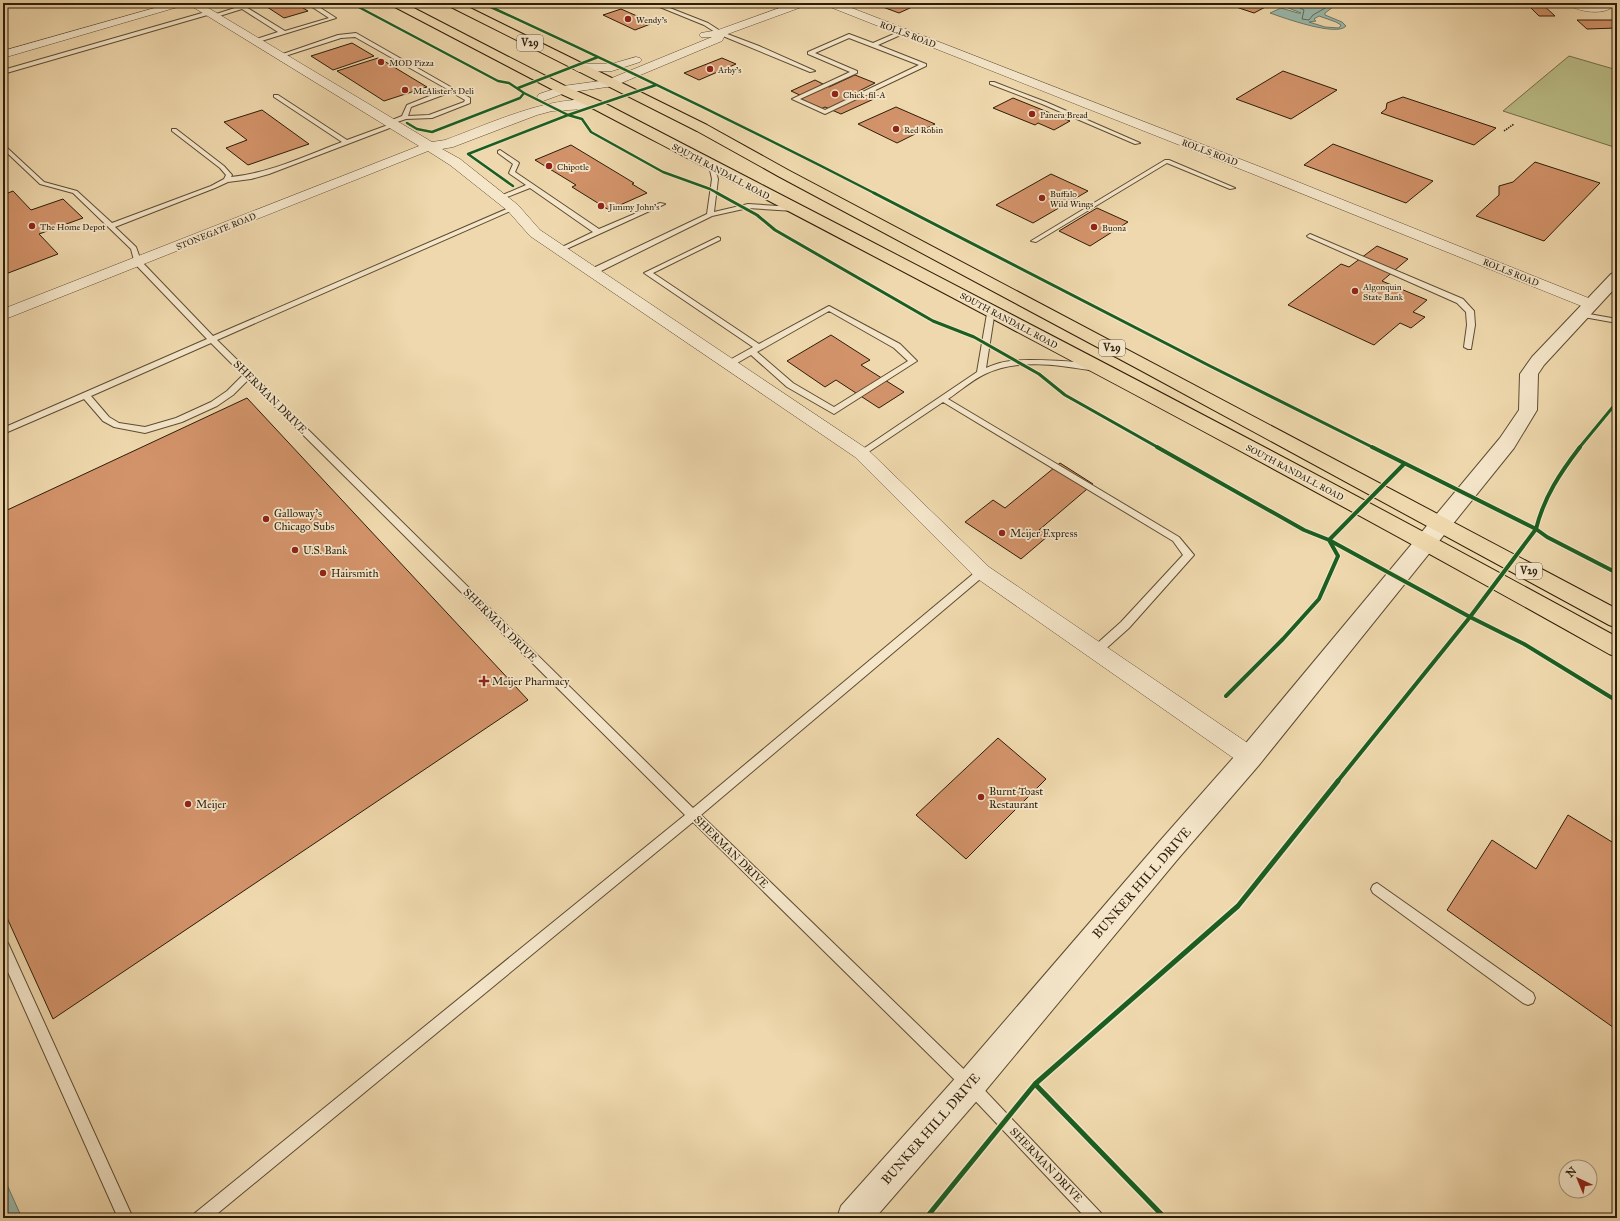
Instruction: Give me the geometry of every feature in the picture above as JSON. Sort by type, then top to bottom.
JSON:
[{"type":"main road","name":"SOUTH RANDALL ROAD","points":[[395,3],[563,90],[597,105],[711,166],[991,310],[1102,369],[1433,533],[1617,619]]},
{"type":"main road","name":"SOUTH RANDALL ROAD","points":[[451,3],[702,128],[1433,533],[1497,581],[1617,648]]},
{"type":"street","points":[[3,55],[184,3]]},
{"type":"street","points":[[193,3],[455,162],[507,203],[535,233],[861,453],[982,572],[1250,757]]},
{"type":"street","name":"STONEGATE ROAD","points":[[579,68],[612,68],[701,35],[720,33],[803,3]]},
{"type":"street","name":"ROLLS ROAD","points":[[829,3],[1278,179],[1586,309]]},
{"type":"street","points":[[1572,3],[1581,7],[1595,9],[1605,8],[1608,6],[1608,3]]},
{"type":"street","name":"STONEGATE ROAD","points":[[428,146],[437,137],[563,90],[610,83],[718,39],[720,33]]},
{"type":"street","name":"STONEGATE ROAD","points":[[3,315],[428,146],[448,144],[533,112],[552,107],[597,105]]},
{"type":"street","name":"BUNKER HILL DRIVE","points":[[853,1218],[970,1085],[1168,851],[1250,757],[1507,443],[1528,410],[1529,374],[1538,361],[1617,277]]},
{"type":"lane","points":[[255,41],[332,18],[309,3]]},
{"type":"lane","points":[[653,3],[708,25],[720,33],[812,71]]},
{"type":"lane","points":[[3,72],[244,5],[283,32]]},
{"type":"lane","points":[[874,45],[924,65],[824,112],[795,99],[855,72],[810,53],[849,36],[874,45],[903,32]]},
{"type":"lane","points":[[111,226],[213,187],[226,180],[267,173],[347,143],[404,117],[430,117],[467,103],[468,99],[356,35],[340,36],[280,56]]},
{"type":"lane","points":[[992,83],[1044,103],[1137,143]]},
{"type":"lane","points":[[404,117],[410,106],[452,89]]},
{"type":"lane","points":[[276,96],[347,143]]},
{"type":"lane","points":[[174,130],[226,171],[229,176],[226,180]]},
{"type":"lane","name":"SHERMAN DRIVE","points":[[3,146],[42,183],[75,192],[134,248],[138,262],[212,340],[692,815],[970,1085],[1096,1218]]},
{"type":"lane","points":[[500,152],[516,164],[512,173],[598,232]]},
{"type":"lane","points":[[1034,241],[1167,161],[1232,188]]},
{"type":"lane","points":[[710,214],[715,179],[711,166]]},
{"type":"lane","points":[[3,431],[212,340],[507,203],[530,186]]},
{"type":"lane","points":[[560,250],[662,204]]},
{"type":"lane","points":[[592,272],[710,214],[748,206],[794,209]]},
{"type":"lane","points":[[1310,236],[1460,301],[1470,311],[1471,325],[1468,347]]},
{"type":"lane","points":[[718,239],[648,273],[755,349],[790,385],[834,411],[913,361],[897,346],[829,308],[755,349],[729,364]]},
{"type":"lane","points":[[1586,309],[1617,321]]},
{"type":"lane","points":[[981,374],[991,310]]},
{"type":"lane","points":[[861,453],[981,374],[999,366],[1039,363],[1102,369]]},
{"type":"lane","points":[[86,395],[106,419],[117,425],[145,430],[179,420],[214,404],[230,393],[248,375]]},
{"type":"lane","points":[[943,399],[1176,539],[1189,555],[1125,625],[1096,651]]},
{"type":"lane","points":[[200,1218],[692,815],[982,572]]},
{"type":"lane","points":[[1377,889],[1528,998]]},
{"type":"lane","points":[[3,947],[126,1218]]},
{"type":"path","points":[[1504,131],[1514,124]]},
{"type":"green space","points":[[1569,56],[1617,70],[1617,148],[1503,111]]},
{"type":"water","points":[[1294,3],[1330,3],[1333,7],[1325,13],[1325,15],[1342,22],[1346,26],[1341,29],[1332,29],[1310,26],[1270,13],[1281,8],[1301,13],[1286,7]],"holes":[[[1319,16],[1341,25],[1339,28],[1325,27],[1309,22],[1316,21],[1314,19]]]},
{"type":"water","points":[[3,1176],[22,1218],[3,1218]]},
{"type":"building","points":[[261,3],[295,3],[308,11],[284,18]]},
{"type":"building","points":[[872,3],[921,3],[899,13]]},
{"type":"building","points":[[1224,3],[1273,3],[1254,13]]},
{"type":"building","points":[[1526,3],[1541,3],[1555,16],[1539,16]]},
{"type":"building","name":"Wendy's","points":[[621,9],[653,23],[635,30],[603,15]]},
{"type":"building","points":[[1577,20],[1617,20],[1617,28],[1587,29]]},
{"type":"building","points":[[352,43],[374,56],[333,70],[311,56]]},
{"type":"building","points":[[378,58],[427,87],[384,101],[337,71]]},
{"type":"building","name":"Arby's","points":[[722,58],[736,64],[699,80],[684,73]]},
{"type":"building","points":[[1283,71],[1337,90],[1291,119],[1236,99]]},
{"type":"building","points":[[855,75],[875,83],[859,91],[876,98],[841,114],[825,107],[821,109],[799,99],[804,97],[791,91],[815,80],[829,87]]},
{"type":"building","points":[[1403,97],[1496,128],[1474,145],[1381,113],[1386,109],[1387,103]]},
{"type":"building","name":"Panera Bread","points":[[1013,98],[1070,121],[1054,130],[1038,123],[1035,125],[993,108]]},
{"type":"building","name":"Red Robin","points":[[896,107],[935,124],[897,143],[858,124]]},
{"type":"building","points":[[262,110],[309,144],[248,165],[226,148],[247,140],[224,122]]},
{"type":"building","points":[[1333,144],[1433,181],[1406,203],[1304,165]]},
{"type":"building","points":[[571,145],[634,183],[632,184],[647,193],[609,210],[572,187],[576,185],[535,160]]},
{"type":"building","points":[[1535,162],[1600,183],[1544,241],[1476,216],[1499,195],[1499,186],[1513,182]]},
{"type":"building","name":"Buffalo Wild Wings","points":[[1051,174],[1088,191],[1033,223],[996,205]]},
{"type":"building","name":"The Home Depot","points":[[13,191],[31,210],[63,199],[83,218],[39,234],[58,254],[3,275],[3,195]]},
{"type":"building","name":"Buona","points":[[1097,208],[1128,222],[1090,246],[1059,231]]},
{"type":"building","name":"Algonquin State Bank","points":[[1377,246],[1408,259],[1382,281],[1427,300],[1413,312],[1425,317],[1411,328],[1400,323],[1374,345],[1288,305],[1341,264],[1349,267]]},
{"type":"building","points":[[831,335],[870,360],[861,365],[904,392],[879,408],[836,380],[825,387],[787,361]]},
{"type":"building","name":"Meijer","points":[[247,398],[528,700],[53,1019],[3,909],[3,512]]},
{"type":"building","points":[[1060,463],[1093,484],[1039,530],[1048,536],[1021,559],[965,522],[993,500],[1005,508]]},
{"type":"building","name":"Burnt Toast Restaurant","points":[[998,738],[1046,779],[966,859],[916,815]]},
{"type":"building","points":[[1568,815],[1617,845],[1617,1030],[1447,910],[1492,840],[1536,869]]},
{"type":"cycle path","points":[[351,3],[498,81],[509,83],[524,93],[520,98],[432,132],[417,129],[407,123]]},
{"type":"cycle path","points":[[482,3],[610,62],[771,140],[1210,366],[1536,529],[1470,617],[1238,906],[1035,1084],[926,1218]]},
{"type":"cycle path","points":[[518,88],[598,57]]},
{"type":"cycle path","points":[[513,186],[468,154],[568,115],[656,85]]},
{"type":"cycle path","points":[[524,93],[568,115],[582,119],[591,132],[663,172],[710,189],[757,215],[775,230],[933,321],[974,337],[1039,374],[1065,395],[1304,530],[1329,540],[1338,556],[1319,599],[1283,639],[1226,696]]},
{"type":"cycle path","points":[[1617,402],[1568,462],[1557,479],[1547,495],[1540,512],[1536,529],[1547,537],[1617,573]]},
{"type":"cycle path","points":[[1404,464],[1329,540],[1470,617],[1524,644],[1617,701]]},
{"type":"cycle path","points":[[1035,1084],[1165,1218]]},
{"type":"place","name":"Wendy's","points":[[628,19]]},
{"type":"place","name":"MOD Pizza","points":[[381,62]]},
{"type":"place","name":"Arby's","points":[[710,69]]},
{"type":"place","name":"McAlister's Deli","points":[[405,90]]},
{"type":"place","name":"Chick-fil-A","points":[[835,94]]},
{"type":"place","name":"Panera Bread","points":[[1032,114]]},
{"type":"place","name":"Red Robin","points":[[896,129]]},
{"type":"place","name":"Chipotle","points":[[549,166]]},
{"type":"place","name":"Buffalo Wild Wings","points":[[1042,198]]},
{"type":"place","name":"Jimmy John's","points":[[601,206]]},
{"type":"place","name":"The Home Depot","points":[[32,226]]},
{"type":"place","name":"Buona","points":[[1094,227]]},
{"type":"place","name":"Algonquin State Bank","points":[[1355,291]]},
{"type":"place","name":"Galloway's Chicago Subs","points":[[266,519]]},
{"type":"place","name":"Meijer Express","points":[[1002,533]]},
{"type":"place","name":"U.S. Bank","points":[[295,550]]},
{"type":"place","name":"Hairsmith","points":[[323,573]]},
{"type":"place","name":"Meijer Pharmacy","points":[[484,681]]},
{"type":"place","name":"Burnt Toast Restaurant","points":[[981,797]]},
{"type":"place","name":"Meijer","points":[[188,804]]}]
